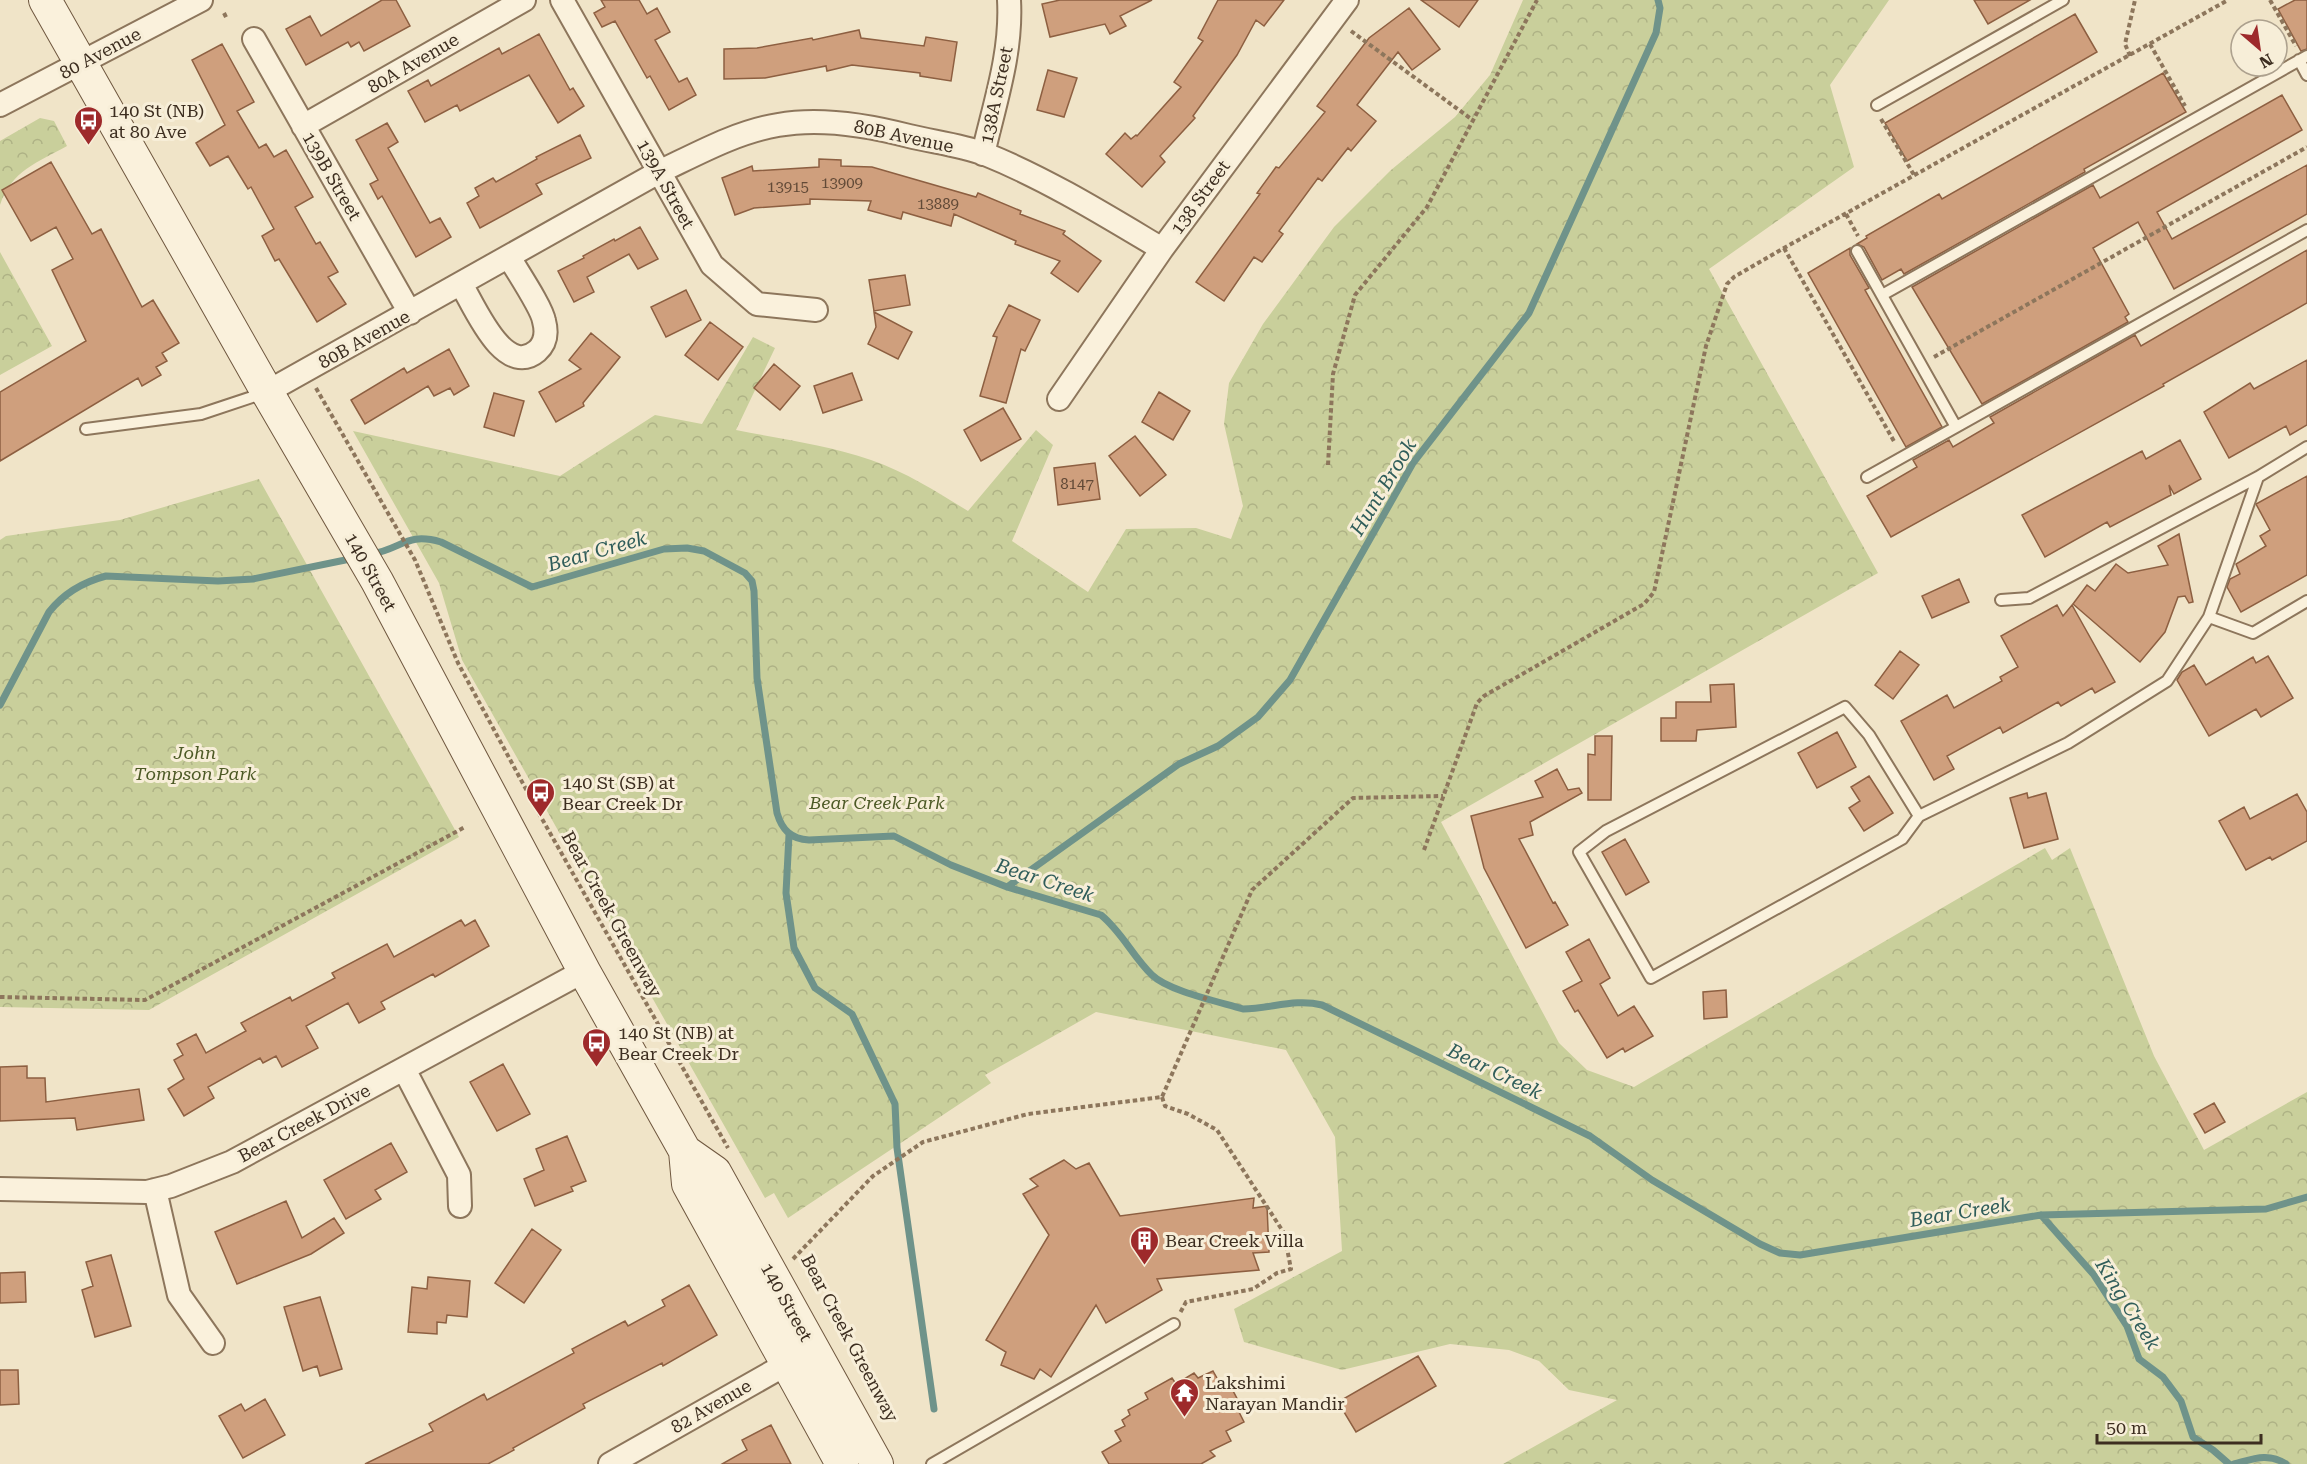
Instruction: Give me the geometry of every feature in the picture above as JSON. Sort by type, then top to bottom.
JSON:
[{"type":"main road","name":"140 Street","points":[[45,0],[377,582],[584,971],[685,1151],[688,1184],[842,1464]]},
{"type":"main road","name":"140 Street","points":[[685,1151],[715,1172],[877,1464]]},
{"type":"street","name":"80 Avenue","points":[[0,105],[201,0]]},
{"type":"street","name":"80A Avenue","points":[[303,126],[524,0]]},
{"type":"street","name":"139A Street","points":[[562,0],[712,265],[757,303],[816,310]]},
{"type":"street","name":"138A Street","points":[[983,154],[1007,55],[1009,0]]},
{"type":"street","name":"138 Street","points":[[1059,399],[1162,249],[1347,0]]},
{"type":"street","name":"139B Street","points":[[254,39],[410,313]]},
{"type":"street","name":"80B Avenue","points":[[267,392],[659,172],[748,132],[778,125],[805,122],[870,126],[983,154],[1060,190],[1162,249]]},
{"type":"street","points":[[461,284],[496,344],[510,355],[524,356],[536,351],[546,338],[544,319],[509,257]]},
{"type":"street","name":"Bear Creek Drive","points":[[0,1189],[147,1192],[232,1162],[584,971]]},
{"type":"street","points":[[404,1069],[459,1175],[460,1206]]},
{"type":"street","points":[[155,1190],[179,1295],[213,1343]]},
{"type":"street","name":"82 Avenue","points":[[610,1464],[813,1348]]},
{"type":"lane","points":[[1877,105],[2063,0]]},
{"type":"lane","points":[[1882,295],[2302,56],[2307,75]]},
{"type":"lane","points":[[1867,477],[2307,230]]},
{"type":"lane","points":[[1859,246],[1882,295],[1956,427]]},
{"type":"lane","points":[[86,429],[201,414],[267,392]]},
{"type":"lane","points":[[2001,600],[2030,598],[2258,477],[2307,447]]},
{"type":"lane","points":[[1919,816],[1869,735],[1845,707],[1606,831],[1579,852],[1651,978],[1902,839],[1919,816],[2068,743],[2167,681],[2209,617],[2258,477]]},
{"type":"lane","points":[[2209,617],[2253,633],[2307,601]]},
{"type":"lane","points":[[932,1464],[1174,1324]]},
{"type":"path","points":[[1328,465],[1333,374],[1355,295],[1427,207],[1537,0]]},
{"type":"path","points":[[2130,56],[2125,44],[2135,0]]},
{"type":"path","points":[[1424,850],[1477,703],[1484,696],[1644,604],[1654,592],[1706,346],[1727,284],[1734,277],[1784,248],[2228,0]]},
{"type":"path","points":[[2270,0],[2302,56]]},
{"type":"path","points":[[224,13],[228,19]]},
{"type":"path","points":[[1351,31],[1474,121]]},
{"type":"path","points":[[2150,44],[2189,113]]},
{"type":"path","points":[[1880,117],[1914,175]]},
{"type":"path","points":[[1931,358],[2307,147]]},
{"type":"path","points":[[1846,214],[1859,246]]},
{"type":"path","points":[[1784,248],[1897,448]]},
{"type":"path","name":"Bear Creek Greenway","points":[[320,396],[415,560],[458,663],[541,817],[729,1150]]},
{"type":"path","points":[[1174,1324],[1186,1302],[1252,1289],[1277,1273],[1291,1269],[1284,1233],[1217,1131],[1188,1114],[1165,1106],[1162,1097],[1252,890],[1353,798],[1443,796]]},
{"type":"path","points":[[0,997],[145,1000],[465,827]]},
{"type":"path","points":[[793,1259],[873,1176],[922,1142],[1028,1114],[1162,1097]]},
{"type":"path","name":"Bear Creek Greenway","points":[[787,1249],[798,1269]]},
{"type":"green space","name":"Bear Creek Park","points":[[1523,0],[1889,0],[1830,85],[1854,167],[1709,269],[1878,573],[1441,822],[1559,1043],[1587,1070],[1634,1087],[2045,848],[2052,860],[2070,848],[2154,1056],[2204,1150],[2307,1092],[2307,1464],[1503,1464],[1617,1400],[1569,1390],[1539,1361],[1509,1350],[1450,1344],[1342,1370],[1244,1342],[1234,1309],[1342,1251],[1335,1137],[1286,1050],[1096,1012],[985,1075],[991,1083],[788,1218],[774,1193],[765,1198],[462,660],[439,583],[353,431],[560,476],[655,415],[702,424],[753,337],[775,348],[736,430],[821,446],[871,460],[909,476],[968,511],[1036,430],[1053,445],[1012,541],[1088,592],[1126,529],[1196,528],[1231,539],[1243,506],[1224,424],[1229,383],[1263,324],[1334,227],[1391,170],[1455,117],[1490,75]]},
{"type":"green space","points":[[40,118],[54,121],[67,146],[18,176],[5,193],[0,205],[0,141]]},
{"type":"green space","points":[[0,252],[52,346],[0,375]]},
{"type":"green space","name":"John Tompson Park","points":[[259,479],[459,837],[149,1010],[0,1007],[0,540],[6,536],[120,520]]},
{"type":"building","points":[[382,0],[396,0],[410,26],[364,51],[359,42],[351,47],[348,42],[306,65],[286,29],[310,16],[321,36]]},
{"type":"building","points":[[601,0],[639,0],[647,14],[657,8],[670,32],[655,40],[679,82],[687,78],[696,95],[669,110],[650,76],[647,78],[615,21],[602,27],[594,13],[605,7]]},
{"type":"building","points":[[1060,0],[1152,0],[1120,16],[1126,26],[1110,34],[1105,24],[1050,37],[1042,4]]},
{"type":"building","points":[[1218,0],[1284,0],[1264,26],[1256,20],[1237,55],[1193,116],[1195,118],[1160,156],[1165,162],[1142,187],[1106,154],[1125,133],[1131,139],[1137,136],[1181,87],[1174,82],[1203,41],[1198,38]]},
{"type":"building","points":[[1421,0],[1478,0],[1459,27]]},
{"type":"building","points":[[1974,0],[2030,0],[1988,24]]},
{"type":"building","points":[[2295,0],[2307,0],[2307,49],[2301,51],[2289,29],[2289,18],[2283,18],[2278,9]]},
{"type":"building","points":[[1409,8],[1440,49],[1412,70],[1398,52],[1357,105],[1376,121],[1351,151],[1348,148],[1322,181],[1318,178],[1279,231],[1283,234],[1262,262],[1254,257],[1224,301],[1196,282],[1260,194],[1257,193],[1276,167],[1279,168],[1325,112],[1317,106],[1369,38]]},
{"type":"building","points":[[2075,14],[2097,52],[1907,161],[1885,123]]},
{"type":"building","points":[[859,30],[861,38],[924,46],[926,37],[957,42],[951,81],[920,76],[920,73],[852,65],[827,71],[826,66],[765,78],[724,79],[724,49],[757,48],[812,38],[813,40]]},
{"type":"building","points":[[539,34],[570,90],[573,88],[584,106],[558,123],[529,75],[460,111],[457,105],[425,122],[408,91],[428,80],[431,86],[499,48],[502,54]]},
{"type":"building","points":[[222,44],[254,102],[237,111],[259,148],[266,144],[274,157],[286,150],[313,197],[295,207],[316,244],[320,242],[338,272],[328,277],[346,304],[317,322],[279,259],[275,261],[262,236],[274,229],[251,187],[248,189],[228,156],[210,166],[196,143],[225,125],[192,60]]},
{"type":"building","points":[[1048,70],[1077,78],[1064,117],[1037,110]]},
{"type":"building","points":[[2163,73],[2186,112],[1904,274],[1901,269],[1882,280],[1864,247],[1857,244],[1867,238],[1866,236],[1939,194],[1942,199]]},
{"type":"building","points":[[2282,95],[2302,130],[2157,212],[2172,239],[2307,165],[2307,214],[2174,289],[2138,222],[2093,248],[2129,314],[2125,317],[2128,322],[1982,404],[1912,287],[2093,185],[2100,198]]},
{"type":"building","points":[[387,123],[398,142],[388,148],[430,223],[440,218],[451,237],[416,257],[382,196],[378,199],[370,184],[378,180],[356,140]]},
{"type":"building","points":[[580,135],[591,158],[536,184],[542,194],[480,228],[467,203],[479,196],[475,188],[493,178],[496,182],[537,159],[536,157]]},
{"type":"building","points":[[819,159],[841,160],[841,166],[872,167],[976,197],[978,193],[1021,211],[1020,214],[1065,231],[1063,234],[1101,261],[1078,292],[1051,273],[1060,261],[1015,244],[1016,241],[954,214],[951,226],[903,212],[901,219],[868,210],[871,201],[810,199],[810,204],[754,208],[735,215],[722,178],[752,166],[753,171],[819,167]]},
{"type":"building","points":[[51,162],[92,234],[101,229],[142,307],[153,300],[179,343],[162,353],[167,361],[156,367],[161,375],[142,386],[138,378],[0,461],[0,392],[86,341],[52,270],[73,259],[56,227],[31,241],[2,190]]},
{"type":"building","points":[[640,227],[658,259],[638,269],[629,254],[587,277],[594,292],[574,302],[558,271]]},
{"type":"building","points":[[1850,248],[1850,255],[1869,288],[1865,290],[1942,427],[1906,447],[1808,273]]},
{"type":"building","points":[[2307,250],[2307,303],[2163,384],[2164,386],[1891,537],[1867,496],[1917,467],[1913,460],[1949,440],[1953,447],[1994,423],[1990,417],[2135,335],[2141,346]]},
{"type":"building","points":[[905,275],[910,305],[874,311],[869,280]]},
{"type":"building","points":[[686,290],[701,320],[666,337],[651,307]]},
{"type":"building","points":[[1009,305],[1040,320],[1025,351],[1021,349],[1006,403],[980,396],[997,337],[993,336]]},
{"type":"building","points":[[874,312],[912,332],[898,359],[868,344],[876,327]]},
{"type":"building","points":[[710,322],[743,347],[718,380],[685,355]]},
{"type":"building","points":[[591,333],[620,357],[583,403],[584,406],[556,422],[539,392],[581,369],[569,360]]},
{"type":"building","points":[[449,349],[469,386],[454,395],[450,388],[434,396],[428,386],[365,424],[351,400],[404,368],[407,373]]},
{"type":"building","points":[[2307,360],[2307,425],[2290,435],[2286,426],[2229,458],[2204,412],[2250,383],[2254,389]]},
{"type":"building","points":[[774,364],[800,386],[780,410],[754,388]]},
{"type":"building","points":[[852,373],[862,400],[823,413],[814,386]]},
{"type":"building","points":[[1159,392],[1190,411],[1173,440],[1142,422]]},
{"type":"building","points":[[494,393],[524,401],[514,436],[484,427]]},
{"type":"building","points":[[1003,408],[1021,439],[981,461],[964,430]]},
{"type":"building","points":[[1135,436],[1166,475],[1140,496],[1109,456]]},
{"type":"building","points":[[2180,440],[2201,479],[2174,494],[2169,485],[2171,495],[2110,527],[2107,522],[2045,557],[2022,515],[2142,451],[2146,459]]},
{"type":"building","points":[[1095,463],[1100,499],[1058,505],[1054,468]]},
{"type":"building","points":[[2307,476],[2307,575],[2241,612],[2227,587],[2230,579],[2240,574],[2236,564],[2266,546],[2260,536],[2270,530],[2256,504]]},
{"type":"building","points":[[2179,534],[2193,602],[2189,603],[2185,596],[2178,597],[2165,632],[2140,662],[2073,604],[2087,585],[2095,591],[2116,564],[2128,573],[2168,565],[2158,546]]},
{"type":"building","points":[[1959,579],[1969,602],[1932,618],[1922,596]]},
{"type":"building","points":[[2057,605],[2063,616],[2072,605],[2115,682],[2095,693],[2092,688],[2061,706],[2058,702],[2003,733],[2000,727],[1947,756],[1954,769],[1934,780],[1901,721],[1947,695],[1954,708],[2002,681],[2000,677],[2018,667],[2001,636]]},
{"type":"building","points":[[1900,651],[1919,665],[1893,699],[1875,685]]},
{"type":"building","points":[[2268,656],[2293,698],[2261,717],[2256,709],[2209,736],[2177,680],[2182,672],[2194,665],[2206,685],[2253,657],[2256,663]]},
{"type":"building","points":[[1734,684],[1736,727],[1697,730],[1696,741],[1661,741],[1661,718],[1676,718],[1676,702],[1711,702],[1710,685]]},
{"type":"building","points":[[1837,732],[1856,767],[1817,788],[1798,753]]},
{"type":"building","points":[[1595,736],[1612,736],[1611,800],[1588,800],[1588,754],[1595,755]]},
{"type":"building","points":[[1557,769],[1568,790],[1579,788],[1582,793],[1530,822],[1533,835],[1519,839],[1553,903],[1555,902],[1568,925],[1526,948],[1484,868],[1471,816],[1543,797],[1535,781]]},
{"type":"building","points":[[1869,776],[1893,813],[1864,831],[1849,808],[1860,801],[1851,787]]},
{"type":"building","points":[[2027,793],[2028,798],[2046,793],[2058,839],[2024,848],[2010,798]]},
{"type":"building","points":[[2297,794],[2307,812],[2307,841],[2272,860],[2270,857],[2246,870],[2219,821],[2244,807],[2250,819]]},
{"type":"building","points":[[1625,839],[1649,882],[1626,895],[1602,852]]},
{"type":"building","points":[[461,920],[465,926],[475,920],[489,946],[435,977],[433,974],[381,1002],[385,1009],[359,1023],[348,1003],[306,1026],[318,1048],[282,1067],[276,1056],[263,1063],[260,1058],[208,1087],[214,1098],[184,1116],[168,1089],[184,1079],[174,1060],[183,1055],[177,1044],[196,1034],[206,1053],[246,1031],[241,1023],[290,997],[292,1001],[335,978],[332,973],[387,944],[394,957]]},
{"type":"building","points":[[1589,939],[1610,978],[1600,984],[1618,1016],[1634,1006],[1653,1036],[1625,1052],[1623,1048],[1607,1058],[1578,1010],[1575,1012],[1563,991],[1582,981],[1566,952]]},
{"type":"building","points":[[1726,990],[1727,1017],[1704,1019],[1703,992]]},
{"type":"building","points":[[503,1064],[530,1114],[497,1131],[470,1082]]},
{"type":"building","points":[[27,1066],[27,1078],[45,1078],[46,1102],[139,1089],[144,1120],[77,1130],[75,1118],[0,1121],[0,1067]]},
{"type":"building","points":[[2214,1103],[2225,1122],[2205,1133],[2194,1114]]},
{"type":"building","points":[[567,1136],[586,1181],[571,1187],[573,1191],[535,1206],[524,1179],[544,1170],[536,1149]]},
{"type":"building","points":[[391,1143],[407,1172],[375,1190],[381,1199],[346,1219],[324,1180]]},
{"type":"building","name":"Bear Creek Villa","points":[[1064,1160],[1076,1169],[1089,1163],[1120,1216],[1254,1198],[1253,1208],[1267,1206],[1269,1252],[1253,1253],[1259,1270],[1157,1279],[1162,1290],[1106,1323],[1096,1305],[1051,1377],[1040,1369],[1034,1379],[1001,1365],[1006,1352],[986,1340],[1049,1235],[1023,1194],[1038,1186],[1030,1179]]},
{"type":"building","points":[[286,1201],[302,1238],[334,1218],[344,1233],[311,1254],[237,1284],[215,1232]]},
{"type":"building","points":[[532,1229],[561,1250],[524,1303],[495,1283]]},
{"type":"building","points":[[111,1255],[131,1326],[95,1337],[82,1290],[93,1286],[86,1262]]},
{"type":"building","points":[[25,1272],[26,1302],[0,1303],[0,1273]]},
{"type":"building","points":[[428,1277],[470,1281],[467,1317],[447,1315],[446,1323],[437,1322],[437,1334],[408,1332],[412,1287],[427,1289]]},
{"type":"building","points":[[689,1285],[717,1335],[663,1366],[662,1363],[583,1404],[585,1408],[513,1448],[514,1450],[488,1464],[365,1464],[433,1431],[429,1424],[484,1394],[487,1400],[574,1353],[572,1349],[625,1321],[628,1326],[665,1306],[662,1300]]},
{"type":"building","points":[[320,1297],[342,1369],[320,1376],[317,1366],[303,1371],[284,1307]]},
{"type":"building","points":[[1418,1356],[1436,1386],[1356,1432],[1338,1402]]},
{"type":"building","points":[[0,1370],[18,1370],[19,1404],[0,1405]]},
{"type":"building","name":"Lakshimi Narayan Mandir","points":[[1213,1371],[1221,1385],[1227,1383],[1232,1389],[1242,1408],[1238,1410],[1244,1422],[1226,1431],[1231,1441],[1210,1451],[1215,1456],[1201,1464],[1109,1464],[1102,1452],[1121,1441],[1115,1431],[1125,1426],[1122,1420],[1130,1415],[1128,1410],[1148,1399],[1145,1393],[1172,1378],[1176,1384],[1194,1373],[1198,1378]]},
{"type":"building","points":[[265,1399],[285,1435],[243,1458],[219,1416],[241,1404],[245,1411]]},
{"type":"building","points":[[771,1425],[791,1464],[722,1464],[747,1450],[742,1440]]},
{"type":"waterway","name":"Hunt Brook","points":[[1007,887],[1179,764],[1218,746],[1258,717],[1290,680],[1413,463],[1529,313],[1656,33],[1660,8],[1658,0]]},
{"type":"waterway","name":"Bear Creek","points":[[372,554],[412,540],[430,539],[441,542],[532,587],[664,549],[687,548],[704,551],[745,573],[752,581],[757,678],[777,813],[785,829],[792,836],[809,840],[894,836],[951,865],[1007,887],[1101,915],[1152,975],[1182,991],[1243,1009],[1292,1003],[1322,1005],[1590,1136],[1652,1180],[1760,1244],[1780,1253],[1800,1255],[2041,1215],[2266,1209],[2307,1197]]},
{"type":"waterway","name":"Bear Creek","points":[[0,705],[49,612],[74,589],[90,581],[106,576],[218,581],[253,579],[355,558]]},
{"type":"waterway","points":[[789,835],[786,893],[794,948],[815,988],[852,1014],[895,1104],[897,1148],[934,1409]]},
{"type":"waterway","name":"King Creek","points":[[2041,1215],[2094,1275],[2127,1326],[2139,1359],[2163,1377],[2181,1401],[2193,1437],[2229,1464]]},
{"type":"waterway","name":"King Creek","points":[[2234,1464],[2267,1457],[2286,1464]]},
{"type":"place","name":"140 St (NB) at 80 Ave","points":[[88,146]]},
{"type":"place","name":"140 St (SB) at Bear Creek Dr","points":[[541,818]]},
{"type":"place","name":"140 St (NB) at Bear Creek Dr","points":[[597,1068]]},
{"type":"place","name":"Bear Creek Villa","points":[[1144,1266]]},
{"type":"place","name":"Lakshimi Narayan Mandir","points":[[1184,1418]]}]
